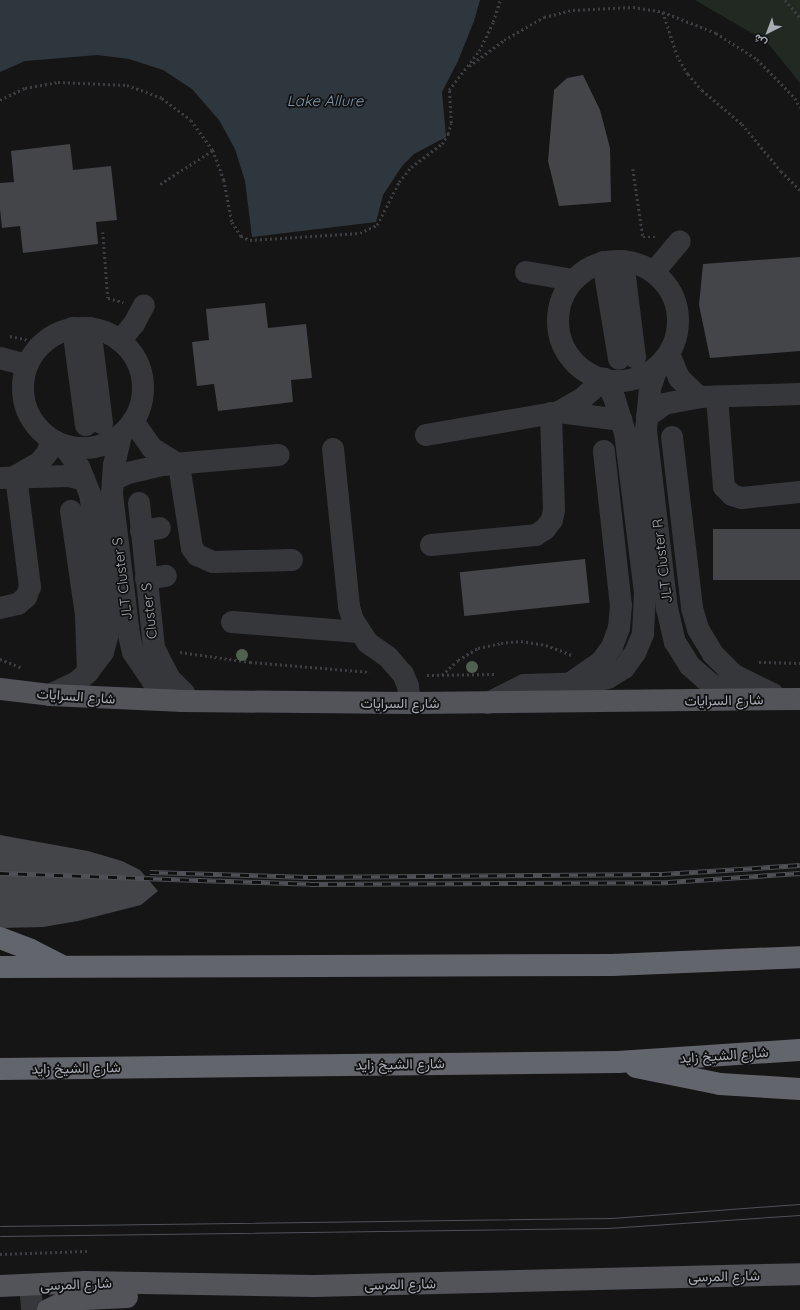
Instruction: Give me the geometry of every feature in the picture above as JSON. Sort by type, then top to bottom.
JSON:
[{"type":"highway","points":[[0,938],[31,950],[63,967]]},
{"type":"highway","points":[[0,967],[612,965],[800,957]]},
{"type":"highway","name":"شارع الشيخ زايد","points":[[0,1069],[618,1062],[800,1050]]},
{"type":"highway","points":[[618,1062],[686,1079],[720,1084],[800,1090]]},
{"type":"main road","name":"شارع السرايات","points":[[0,689],[50,695],[190,701],[488,703],[794,699]]},
{"type":"main road","name":"شارع المرسى","points":[[0,1286],[30,1285],[69,1298],[224,1284],[314,1286],[800,1274]]},
{"type":"main road","points":[[34,1310],[56,1299],[69,1298]]},
{"type":"main road","points":[[48,1310],[69,1298]]},
{"type":"street","points":[[654,272],[680,241]]},
{"type":"street","points":[[627,358],[613,261],[587,269],[573,280],[562,298],[558,318],[560,339],[570,357],[580,367],[604,379],[623,381],[641,377],[663,361],[679,378],[708,397],[724,487],[732,495],[742,498],[800,492]]},
{"type":"street","name":"JLT Cluster R","points":[[613,261],[633,262],[654,272],[667,285],[676,302],[679,320],[676,338],[650,388],[646,430],[666,601],[675,642],[690,666],[711,684],[737,696],[765,699]]},
{"type":"street","points":[[526,272],[573,280]]},
{"type":"street","points":[[120,341],[134,324],[136,304]]},
{"type":"street","points":[[82,328],[94,424]]},
{"type":"street","name":"JLT Cluster S","points":[[50,695],[77,682],[88,672],[103,652],[108,623],[93,508],[85,480],[57,442],[37,427],[27,411],[22,393],[23,375],[27,365],[42,343],[56,333],[82,328],[104,332],[120,341],[132,354],[140,370],[142,382],[141,405],[127,428],[113,480],[126,617],[133,652],[153,682],[190,701]]},
{"type":"street","points":[[0,358],[27,365]]},
{"type":"street","points":[[555,413],[583,398],[604,379]]},
{"type":"street","name":"JLT Cluster R","points":[[488,703],[524,685],[571,682],[590,683],[608,678],[624,668],[635,653],[643,634],[646,614],[646,593],[625,433],[604,379]]},
{"type":"street","points":[[647,417],[664,404],[708,397],[800,394]]},
{"type":"street","points":[[431,545],[536,535],[545,529],[552,520],[554,510],[555,413]]},
{"type":"street","points":[[426,435],[555,413],[621,420]]},
{"type":"street","points":[[8,477],[40,462],[57,442],[83,448],[103,445],[127,428],[152,448],[179,465],[192,548],[197,555],[213,562],[292,560]]},
{"type":"street","points":[[672,437],[684,465],[691,520],[692,608],[698,628],[713,654],[734,674],[760,689],[794,699]]},
{"type":"street","points":[[333,449],[349,607],[359,632],[368,643],[396,665],[403,674],[408,686],[410,703]]},
{"type":"street","points":[[571,682],[601,662],[612,648],[619,628],[621,606],[607,524],[601,473],[604,451]]},
{"type":"street","points":[[113,480],[145,468],[280,455]]},
{"type":"street","points":[[8,477],[69,476],[85,480]]},
{"type":"street","points":[[0,608],[18,604],[26,597],[30,587],[8,477]]},
{"type":"street","name":"Cluster S","points":[[139,503],[151,529],[156,578],[151,633],[160,665],[190,701]]},
{"type":"street","points":[[71,510],[69,538],[76,590],[88,638],[88,672]]},
{"type":"street","points":[[232,622],[359,632]]},
{"type":"street","points":[[30,1285],[34,1310]]},
{"type":"path","points":[[0,100],[25,88],[58,82],[127,85],[162,98],[185,116],[213,150],[224,180],[232,222],[241,236],[250,240],[370,231],[383,217],[390,199],[403,177],[426,155],[442,144],[448,134],[451,123],[449,90],[479,51],[493,22],[500,0]]},
{"type":"path","points":[[785,0],[800,17]]},
{"type":"path","points":[[789,4],[790,0]]},
{"type":"path","points":[[466,67],[504,40],[544,17],[573,10],[603,7],[633,7],[662,12],[716,33],[757,60],[795,98],[800,108]]},
{"type":"path","points":[[662,12],[677,55],[688,74],[702,90],[742,124],[781,171],[800,190]]},
{"type":"path","points":[[160,184],[213,150]]},
{"type":"path","points":[[634,169],[643,237],[658,237]]},
{"type":"path","points":[[103,232],[108,298],[136,304]]},
{"type":"path","points":[[7,336],[42,343]]},
{"type":"path","points":[[441,676],[458,660],[478,648],[501,643],[521,641],[546,645],[573,656]]},
{"type":"path","points":[[0,1254],[87,1251]]},
{"type":"shaded area","points":[[695,0],[800,0],[800,83],[767,42]]},
{"type":"water","name":"Lake Allure","points":[[0,0],[480,0],[474,21],[458,61],[442,92],[446,137],[414,154],[402,166],[383,195],[376,222],[252,237],[245,181],[235,149],[219,120],[192,89],[163,70],[129,59],[97,55],[25,61],[0,72]]},
{"type":"building","points":[[583,75],[600,110],[610,148],[611,202],[559,206],[548,161],[554,90],[567,78]]},
{"type":"building","points":[[70,144],[73,170],[111,166],[117,220],[96,222],[98,244],[23,253],[20,226],[2,228],[0,183],[14,182],[11,151]]},
{"type":"building","points":[[800,257],[800,351],[710,358],[699,305],[703,264]]},
{"type":"building","points":[[265,303],[268,328],[306,324],[312,378],[291,380],[293,402],[218,411],[214,384],[197,386],[192,342],[209,340],[206,309]]},
{"type":"building","points":[[713,529],[800,529],[800,580],[713,580]]},
{"type":"building","points":[[585,559],[590,603],[464,616],[460,572]]},
{"type":"building","points":[[0,835],[88,851],[122,861],[140,870],[158,891],[141,905],[78,921],[43,927],[0,928]]},
{"type":"tram line","points":[[0,1226],[612,1218],[800,1204]]},
{"type":"tram line","points":[[0,1236],[608,1228],[800,1215]]},
{"type":"railway","points":[[150,872],[308,877],[662,874],[800,865]]},
{"type":"railway","points":[[0,873],[310,884],[668,882],[800,873]]}]
